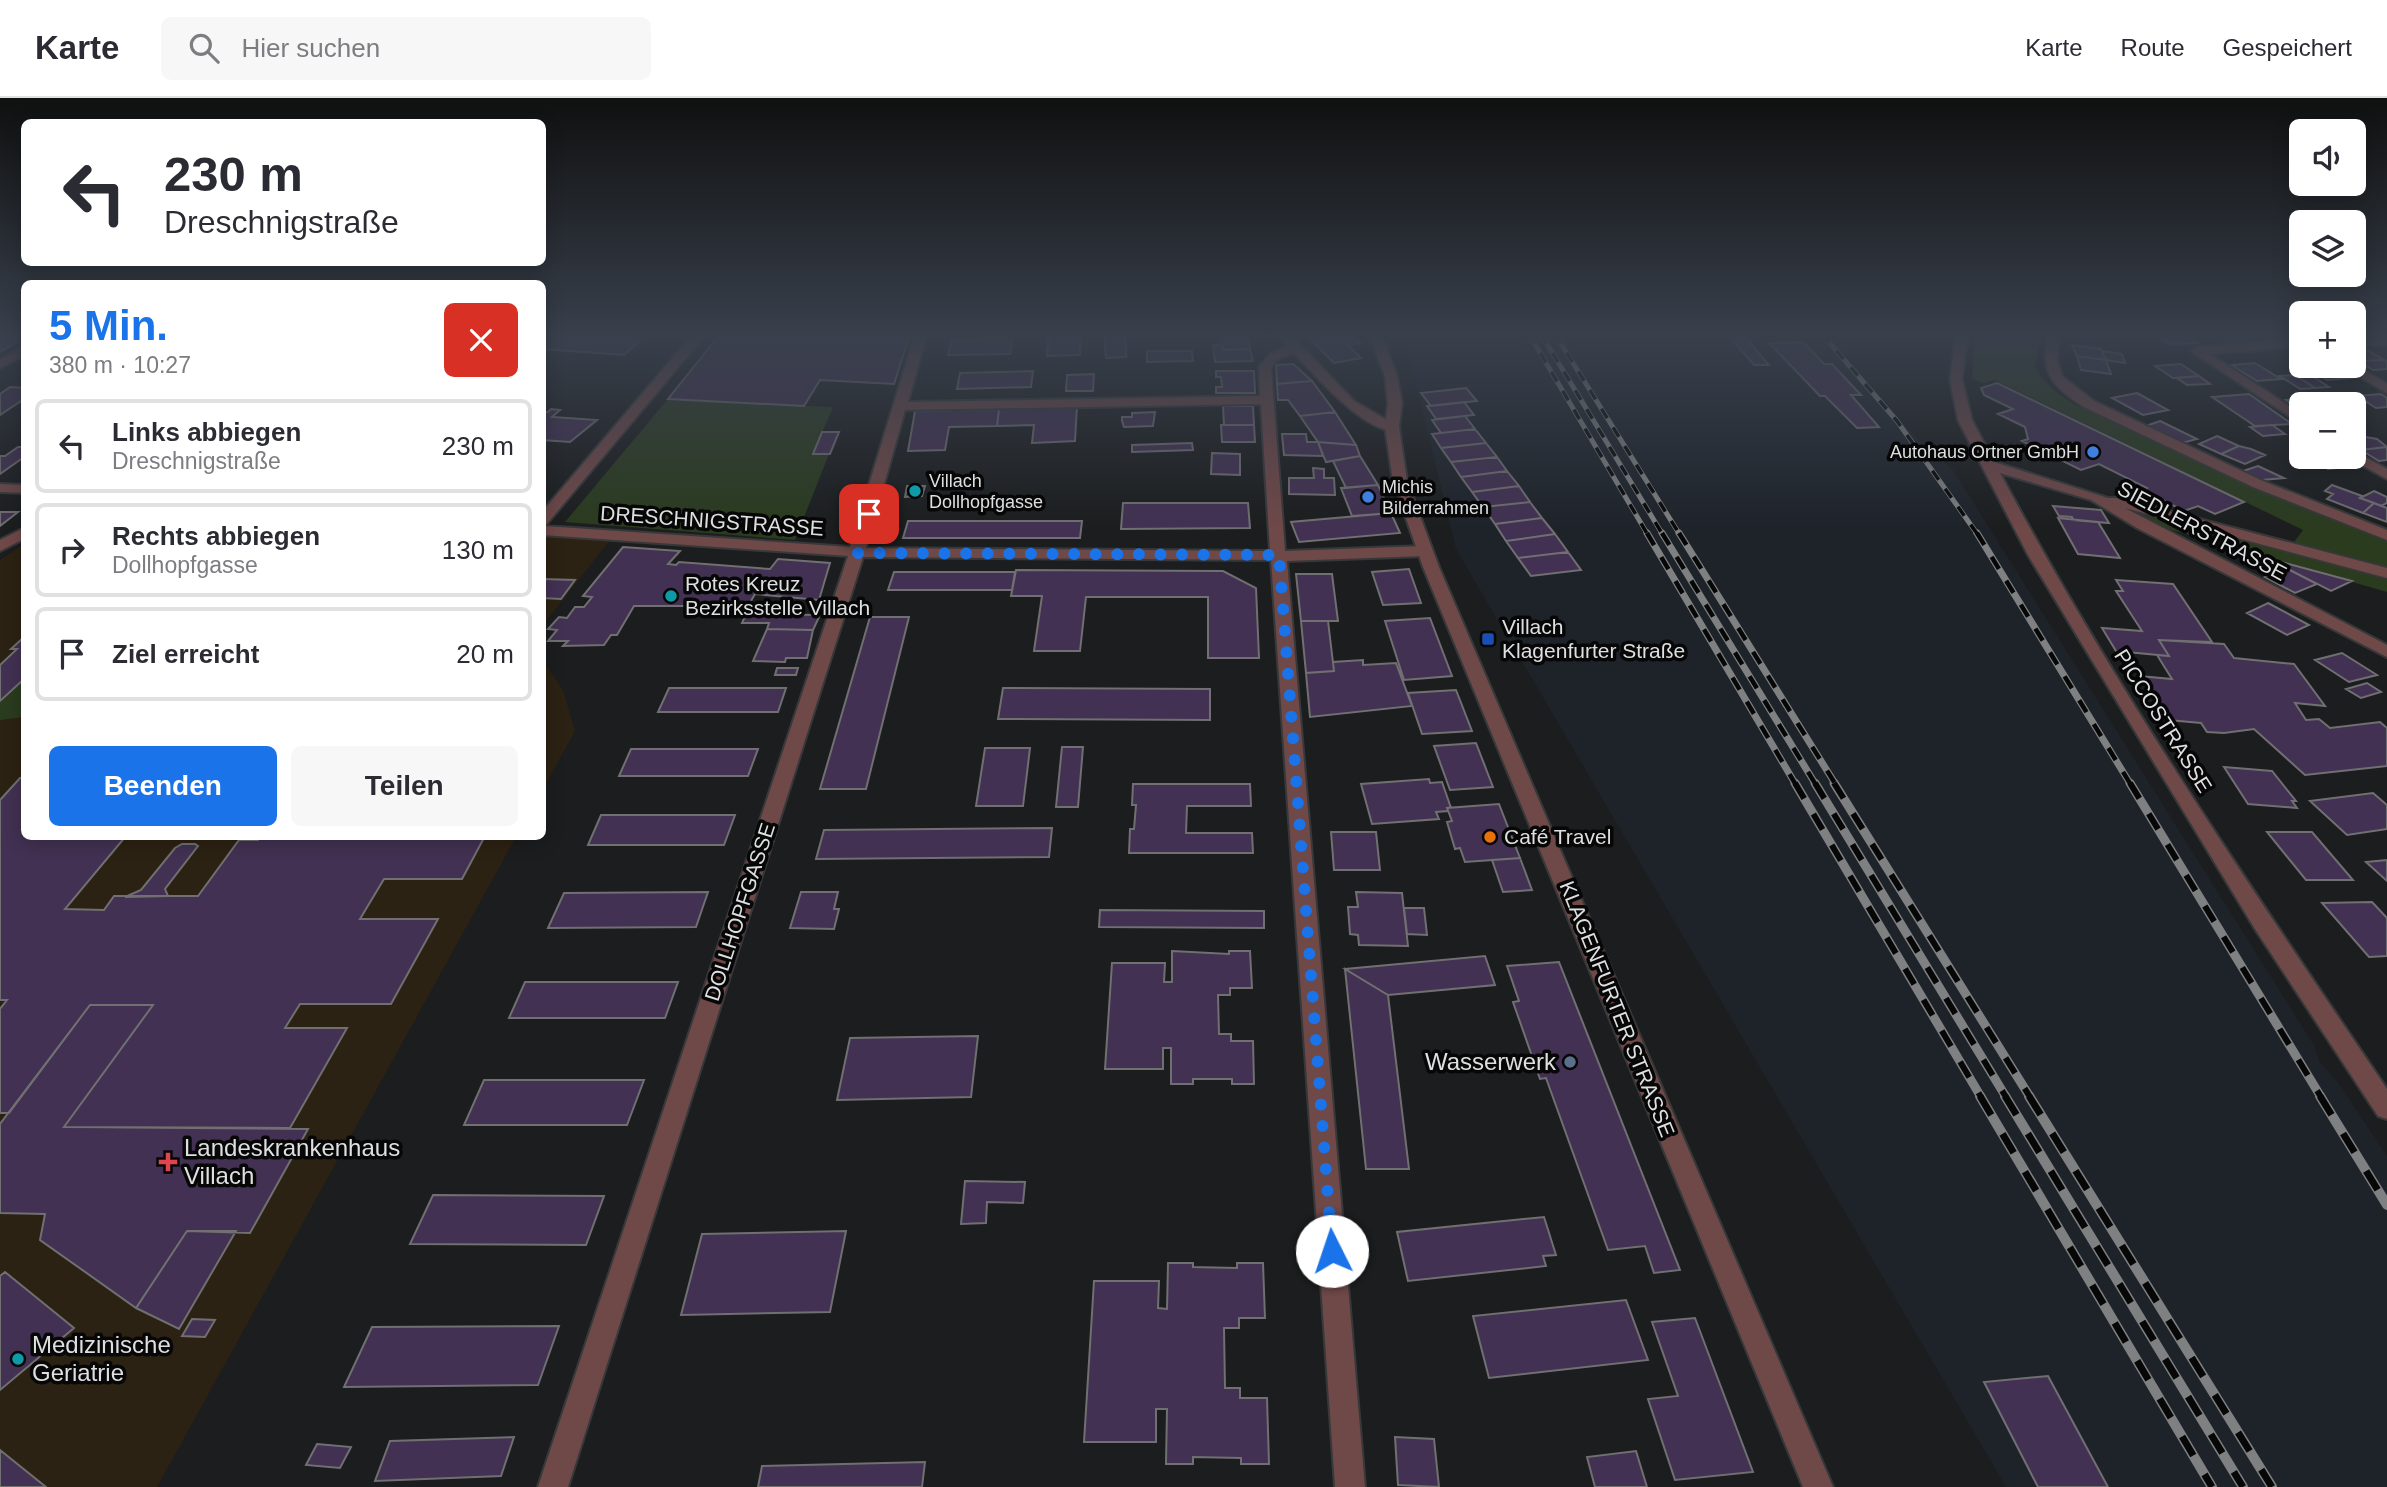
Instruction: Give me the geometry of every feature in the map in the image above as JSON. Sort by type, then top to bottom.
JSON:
[{"type":"street","points":[[546,517],[646,399]]},
{"type":"street","name":"DOLLHOPFGASSE","points":[[553,1487],[856,553],[903,399]]},
{"type":"street","points":[[1344,399],[1392,427]]},
{"type":"street","name":"KLAGENFURTER STRASSE","points":[[1394,399],[1392,427],[1400,481],[1425,551],[1818,1487]]},
{"type":"street","name":"PICCOSTRASSE","points":[[1960,399],[1965,420],[2036,555],[2102,666],[2263,923],[2387,1109]]},
{"type":"street","points":[[2081,399],[2258,484],[2387,536]]},
{"type":"street","points":[[2269,399],[2289,412]]},
{"type":"street","points":[[901,406],[1268,400],[1350,1487]]},
{"type":"street","points":[[2366,462],[2387,475]]},
{"type":"street","name":"SIEDLERSTRASSE","points":[[1990,465],[2096,497],[2142,525],[2387,652]]},
{"type":"street","points":[[0,488],[21,489]]},
{"type":"street","points":[[2096,497],[2208,524],[2387,573]]},
{"type":"street","name":"DRESCHNIGSTRASSE","points":[[546,530],[856,553],[1279,555],[1425,551]]},
{"type":"street","points":[[0,546],[21,535]]},
{"type":"shaded area","points":[[1420,399],[1881,399],[1915,436],[1953,470],[2315,1047],[2319,1061],[2340,1085],[2387,1156],[2387,1487],[2006,1487],[1456,549]]},
{"type":"shaded area","points":[[546,529],[614,535],[546,621]]},
{"type":"shaded area","name":"Landeskrankenhaus Villach","points":[[21,546],[21,840],[514,840],[157,1487],[0,1487],[0,560]]},
{"type":"shaded area","points":[[546,665],[563,690],[575,731],[546,784]]},
{"type":"green space","points":[[2034,399],[2066,399],[2242,483],[2387,540],[2387,568],[2294,542],[2303,530]]},
{"type":"green space","points":[[667,400],[833,407],[813,454],[829,454],[795,540],[565,522]]},
{"type":"green space","points":[[2143,515],[2387,577],[2387,592],[2158,526],[2144,519]]},
{"type":"green space","points":[[21,682],[21,717],[0,720],[0,701]]},
{"type":"building","points":[[0,399],[21,399],[21,401],[0,415]]},
{"type":"building","points":[[668,399],[808,399],[804,406]]},
{"type":"building","points":[[1325,399],[1335,412],[1300,416],[1288,400],[1278,400]]},
{"type":"building","points":[[1425,399],[1475,399],[1477,401],[1431,406]]},
{"type":"building","points":[[1828,399],[1854,399],[1879,427],[1857,428]]},
{"type":"building","name":"Autohaus Ortner GmbH","points":[[1992,399],[2030,399],[2244,502],[2215,514],[2198,506],[2184,511],[2143,490],[2147,488],[2099,464],[2081,470],[2022,441],[2028,439],[2025,427],[1998,414],[2013,409]]},
{"type":"building","points":[[2113,399],[2148,399],[2168,410],[2143,415]]},
{"type":"building","points":[[2215,399],[2256,399],[2289,424],[2255,426]]},
{"type":"building","points":[[2366,399],[2387,399],[2387,407],[2376,408],[2366,402]]},
{"type":"building","points":[[1464,402],[1474,415],[1436,419],[1427,406]]},
{"type":"building","points":[[1077,406],[1075,441],[1032,443],[1034,425],[997,426],[999,409]]},
{"type":"building","points":[[1223,406],[1253,406],[1254,425],[1224,425]]},
{"type":"building","points":[[551,409],[560,410],[552,417],[597,420],[570,442],[546,440],[548,412]]},
{"type":"building","points":[[999,409],[997,426],[949,427],[945,450],[908,451],[915,411]]},
{"type":"building","points":[[1155,412],[1153,426],[1124,427],[1122,417],[1132,417],[1132,413]]},
{"type":"building","points":[[1335,412],[1356,445],[1318,442],[1300,416]]},
{"type":"building","points":[[1465,416],[1475,429],[1441,433],[1432,420]]},
{"type":"building","points":[[2160,421],[2197,439],[2182,443],[2146,426]]},
{"type":"building","points":[[1221,425],[1254,425],[1255,442],[1222,442]]},
{"type":"building","points":[[2272,425],[2285,434],[2263,436],[2250,427]]},
{"type":"building","points":[[1475,429],[1486,443],[1441,448],[1432,434]]},
{"type":"building","points":[[822,432],[839,432],[830,454],[813,454]]},
{"type":"building","points":[[1282,434],[1306,434],[1307,442],[1318,442],[1323,456],[1284,455]]},
{"type":"building","points":[[2217,436],[2239,446],[2221,454],[2199,444]]},
{"type":"building","points":[[2366,437],[2377,439],[2387,447],[2366,449]]},
{"type":"building","points":[[1318,442],[1356,445],[1360,456],[1326,462]]},
{"type":"building","points":[[1192,443],[1193,450],[1132,452],[1132,445]]},
{"type":"building","points":[[1486,443],[1497,457],[1451,462],[1441,448]]},
{"type":"building","points":[[2239,446],[2265,455],[2245,464],[2221,454]]},
{"type":"building","points":[[21,447],[21,459],[0,474],[0,456]]},
{"type":"building","points":[[2387,447],[2387,460],[2379,461],[2366,453],[2366,449]]},
{"type":"building","points":[[1212,453],[1240,454],[1240,475],[1211,474]]},
{"type":"building","points":[[1360,456],[1378,485],[1346,488],[1333,461]]},
{"type":"building","points":[[1497,457],[1507,471],[1461,477],[1451,462]]},
{"type":"building","points":[[2258,466],[2284,478],[2262,480],[2243,471]]},
{"type":"building","points":[[1313,468],[1324,469],[1324,478],[1334,478],[1335,495],[1289,494],[1289,478],[1314,478]]},
{"type":"building","points":[[1507,471],[1519,486],[1472,492],[1461,477]]},
{"type":"building","points":[[1378,485],[1391,513],[1352,516],[1341,488]]},
{"type":"building","points":[[2332,485],[2374,503],[2363,513],[2327,499],[2333,494],[2325,491]]},
{"type":"building","name":"Villach Dollhopfgasse","points":[[907,486],[925,486],[922,496],[905,497]]},
{"type":"building","points":[[1519,486],[1530,502],[1483,507],[1472,492]]},
{"type":"building","points":[[2374,491],[2387,497],[2387,503],[2381,506],[2360,498]]},
{"type":"building","points":[[1530,502],[1542,518],[1495,524],[1483,507]]},
{"type":"building","points":[[1123,503],[1248,503],[1250,528],[1121,529]]},
{"type":"building","points":[[2374,503],[2387,508],[2387,522],[2363,513]]},
{"type":"building","points":[[2053,506],[2101,510],[2109,523],[2059,516]]},
{"type":"building","points":[[0,512],[18,512],[0,526]]},
{"type":"building","points":[[1391,513],[1400,533],[1299,542],[1291,522]]},
{"type":"building","points":[[1542,518],[1555,534],[1506,541],[1495,524]]},
{"type":"building","points":[[2058,518],[2098,522],[2120,558],[2078,554]]},
{"type":"building","points":[[908,521],[1082,521],[1080,538],[903,538]]},
{"type":"building","points":[[1555,534],[1568,552],[1518,558],[1506,541]]},
{"type":"building","name":"Rotes Kreuz Bezirksstelle Villach","points":[[623,547],[680,551],[668,564],[676,565],[679,562],[770,569],[778,559],[830,563],[819,600],[755,594],[748,606],[634,606],[617,635],[611,635],[604,645],[563,646],[568,641],[548,641],[557,630],[548,629],[559,617],[567,618],[575,607],[584,607],[592,597],[583,596]]},
{"type":"building","points":[[1568,552],[1581,570],[1531,576],[1518,558]]},
{"type":"building","points":[[2281,562],[2352,581],[2331,591],[2286,568],[2282,570],[2273,565]]},
{"type":"building","points":[[2286,568],[2317,584],[2295,593],[2265,577]]},
{"type":"building","points":[[1409,569],[1421,603],[1383,605],[1372,572]]},
{"type":"building","points":[[1016,570],[1223,571],[1256,588],[1259,658],[1208,658],[1208,597],[1086,597],[1080,651],[1034,651],[1042,596],[1011,596]]},
{"type":"building","points":[[894,572],[1015,572],[1012,590],[888,590]]},
{"type":"building","points":[[1296,574],[1332,574],[1338,621],[1301,621]]},
{"type":"building","points":[[546,579],[575,580],[561,599],[546,598]]},
{"type":"building","points":[[2116,580],[2173,584],[2212,642],[2159,640],[2169,656],[2116,651],[2102,628],[2142,631],[2116,591],[2123,591]]},
{"type":"building","points":[[2268,603],[2309,625],[2287,635],[2247,613]]},
{"type":"building","points":[[746,614],[820,615],[813,630],[767,629],[769,623],[742,623]]},
{"type":"building","points":[[870,617],[909,617],[866,789],[820,789]]},
{"type":"building","points":[[1430,618],[1452,676],[1404,680],[1385,621]]},
{"type":"building","points":[[1301,621],[1328,621],[1334,671],[1306,673]]},
{"type":"building","points":[[767,629],[813,630],[807,658],[786,658],[785,662],[753,661]]},
{"type":"building","points":[[21,640],[21,682],[0,701],[0,665],[17,649],[11,649]]},
{"type":"building","points":[[2159,640],[2224,644],[2234,658],[2294,664],[2325,706],[2295,703],[2306,720],[2319,719],[2330,728],[2380,722],[2387,728],[2387,766],[2305,775],[2254,729],[2207,732],[2201,723],[2168,720],[2139,676],[2172,679],[2157,655],[2169,656]]},
{"type":"building","points":[[2342,653],[2377,675],[2349,682],[2315,660]]},
{"type":"building","points":[[1363,660],[1363,665],[1396,663],[1412,706],[1310,717],[1306,673],[1334,671],[1333,662]]},
{"type":"building","points":[[777,668],[798,668],[796,675],[775,675]]},
{"type":"building","points":[[2367,683],[2381,692],[2361,698],[2346,689]]},
{"type":"building","points":[[669,688],[786,688],[778,712],[658,712]]},
{"type":"building","points":[[1003,688],[1210,689],[1210,720],[998,719]]},
{"type":"building","points":[[1456,690],[1472,731],[1422,734],[1408,693]]},
{"type":"building","points":[[1476,743],[1493,787],[1450,790],[1434,746]]},
{"type":"building","points":[[1062,747],[1083,747],[1078,807],[1056,807]]},
{"type":"building","points":[[985,748],[1030,748],[1023,806],[976,806]]},
{"type":"building","points":[[631,749],[758,749],[748,776],[619,776]]},
{"type":"building","points":[[2224,767],[2272,771],[2296,801],[2292,801],[2297,808],[2248,804]]},
{"type":"building","name":"Landeskrankenhaus Villach","points":[[21,778],[21,840],[123,840],[65,909],[104,910],[114,896],[198,896],[239,840],[483,840],[462,879],[384,879],[360,919],[438,919],[391,1004],[300,1004],[285,1028],[347,1028],[290,1128],[64,1127],[153,1005],[90,1005],[9,1113],[0,1113],[0,1009],[7,1000],[0,1000],[0,800]]},
{"type":"building","points":[[1429,779],[1430,783],[1442,782],[1451,808],[1447,808],[1448,811],[1436,812],[1439,819],[1372,824],[1361,784]]},
{"type":"building","points":[[1133,784],[1250,784],[1251,806],[1187,806],[1186,833],[1252,833],[1253,853],[1129,853],[1130,829],[1134,829],[1136,805],[1132,805]]},
{"type":"building","points":[[2373,793],[2387,805],[2387,829],[2347,835],[2310,801]]},
{"type":"building","points":[[1499,804],[1520,858],[1465,862],[1460,848],[1455,849],[1447,822],[1452,821],[1447,808]]},
{"type":"building","points":[[601,815],[735,815],[724,845],[588,845]]},
{"type":"building","points":[[1052,828],[1049,857],[816,859],[824,830]]},
{"type":"building","points":[[1331,832],[1376,832],[1380,870],[1334,870]]},
{"type":"building","points":[[2267,832],[2312,832],[2353,880],[2306,880]]},
{"type":"building","points":[[182,844],[198,846],[165,889],[168,896],[125,897],[141,890],[175,848]]},
{"type":"building","points":[[1520,858],[1532,890],[1503,892],[1492,860]]},
{"type":"building","points":[[2387,860],[2387,881],[2366,862]]},
{"type":"building","points":[[708,892],[696,927],[548,928],[564,893]]},
{"type":"building","points":[[801,892],[838,892],[834,909],[839,909],[834,929],[790,928]]},
{"type":"building","points":[[1356,892],[1402,893],[1408,946],[1359,945],[1358,935],[1350,934],[1348,907],[1358,907]]},
{"type":"building","points":[[2372,902],[2387,918],[2387,956],[2369,957],[2322,903]]},
{"type":"building","points":[[1404,908],[1424,908],[1427,935],[1407,934]]},
{"type":"building","points":[[1100,910],[1264,911],[1264,928],[1099,927]]},
{"type":"building","points":[[1172,951],[1229,954],[1229,951],[1250,951],[1252,988],[1230,988],[1230,995],[1218,995],[1219,1034],[1231,1034],[1231,1041],[1253,1041],[1254,1084],[1232,1084],[1232,1079],[1193,1079],[1193,1084],[1171,1084],[1171,1048],[1163,1048],[1163,1069],[1105,1069],[1112,963],[1165,963],[1164,982],[1172,982]]},
{"type":"building","points":[[1485,956],[1495,985],[1388,995],[1345,969]]},
{"type":"building","points":[[1559,962],[1680,1270],[1654,1273],[1645,1246],[1608,1250],[1546,1078],[1540,1079],[1513,1002],[1519,1001],[1507,966]]},
{"type":"building","points":[[1345,969],[1388,995],[1409,1169],[1366,1169]]},
{"type":"building","points":[[525,982],[678,982],[665,1018],[509,1018]]},
{"type":"building","points":[[90,1005],[153,1005],[64,1127],[308,1129],[250,1233],[187,1231],[136,1308],[40,1240],[45,1214],[0,1213],[0,1124]]},
{"type":"building","points":[[978,1036],[971,1097],[837,1100],[850,1038]]},
{"type":"building","points":[[484,1080],[644,1080],[627,1125],[464,1125]]},
{"type":"building","points":[[965,1181],[1025,1182],[1023,1203],[987,1202],[986,1223],[961,1224]]},
{"type":"building","points":[[433,1195],[604,1196],[586,1245],[410,1244]]},
{"type":"building","points":[[1544,1217],[1556,1255],[1543,1256],[1546,1266],[1408,1281],[1397,1232]]},
{"type":"building","points":[[187,1231],[236,1231],[179,1329],[136,1308]]},
{"type":"building","points":[[846,1231],[830,1312],[681,1315],[702,1234]]},
{"type":"building","points":[[1168,1263],[1193,1263],[1193,1267],[1237,1268],[1237,1263],[1263,1263],[1265,1318],[1239,1318],[1239,1328],[1224,1328],[1225,1388],[1240,1388],[1240,1398],[1267,1398],[1269,1464],[1241,1464],[1241,1458],[1193,1457],[1193,1464],[1166,1464],[1167,1409],[1156,1409],[1156,1442],[1084,1442],[1094,1281],[1159,1281],[1158,1308],[1167,1309]]},
{"type":"building","name":"Medizinische Geriatrie","points":[[5,1272],[74,1328],[0,1390],[0,1276]]},
{"type":"building","points":[[1626,1300],[1648,1360],[1489,1378],[1473,1316]]},
{"type":"building","points":[[1695,1318],[1753,1472],[1675,1480],[1648,1399],[1678,1396],[1652,1322]]},
{"type":"building","points":[[192,1319],[215,1320],[205,1337],[182,1336]]},
{"type":"building","points":[[559,1326],[538,1385],[344,1387],[372,1327]]},
{"type":"building","points":[[2048,1376],[2108,1487],[2038,1487],[1984,1382]]},
{"type":"building","points":[[514,1437],[501,1476],[375,1481],[390,1441]]},
{"type":"building","points":[[1395,1437],[1434,1439],[1439,1487],[1398,1485]]},
{"type":"building","points":[[317,1444],[351,1447],[340,1468],[306,1465]]},
{"type":"building","points":[[0,1450],[46,1487],[0,1487]]},
{"type":"building","points":[[1636,1451],[1647,1487],[1595,1487],[1587,1457]]},
{"type":"building","points":[[925,1462],[922,1487],[758,1487],[762,1466]]},
{"type":"railway","points":[[1567,399],[1648,535]]},
{"type":"railway","points":[[1580,399],[1663,535]]},
{"type":"railway","points":[[1595,399],[1680,535]]},
{"type":"railway","points":[[1878,399],[1897,421],[1978,535]]},
{"type":"railway","points":[[1647,533],[1796,785]]},
{"type":"railway","points":[[1662,533],[1816,785]]},
{"type":"railway","points":[[1679,533],[1836,785]]},
{"type":"railway","points":[[1977,533],[2131,785]]},
{"type":"railway","points":[[1795,783],[1981,1097]]},
{"type":"railway","points":[[1815,783],[2006,1097]]},
{"type":"railway","points":[[1834,783],[2030,1097]]},
{"type":"railway","points":[[2130,783],[2321,1097]]},
{"type":"railway","points":[[1980,1096],[2212,1487]]},
{"type":"railway","points":[[2005,1096],[2243,1487]]},
{"type":"railway","points":[[2029,1096],[2272,1487]]},
{"type":"railway","points":[[2320,1096],[2387,1205]]},
{"type":"place","name":"Autohaus Ortner GmbH","points":[[2093,452]]},
{"type":"place","name":"Villach Dollhopfgasse","points":[[915,491]]},
{"type":"place","name":"Michis Bilderrahmen","points":[[1368,497]]},
{"type":"place","name":"Rotes Kreuz Bezirksstelle Villach","points":[[671,596]]},
{"type":"place","name":"Villach Klagenfurter Straße","points":[[1488,639]]},
{"type":"place","name":"Café Travel","points":[[1490,837]]},
{"type":"place","name":"Wasserwerk","points":[[1570,1062]]},
{"type":"place","name":"Landeskrankenhaus Villach","points":[[168,1162]]},
{"type":"place","name":"Medizinische Geriatrie","points":[[18,1359]]},
{"type":"route","points":[[869,514],[856,553],[1279,555],[1332,1251]]}]
